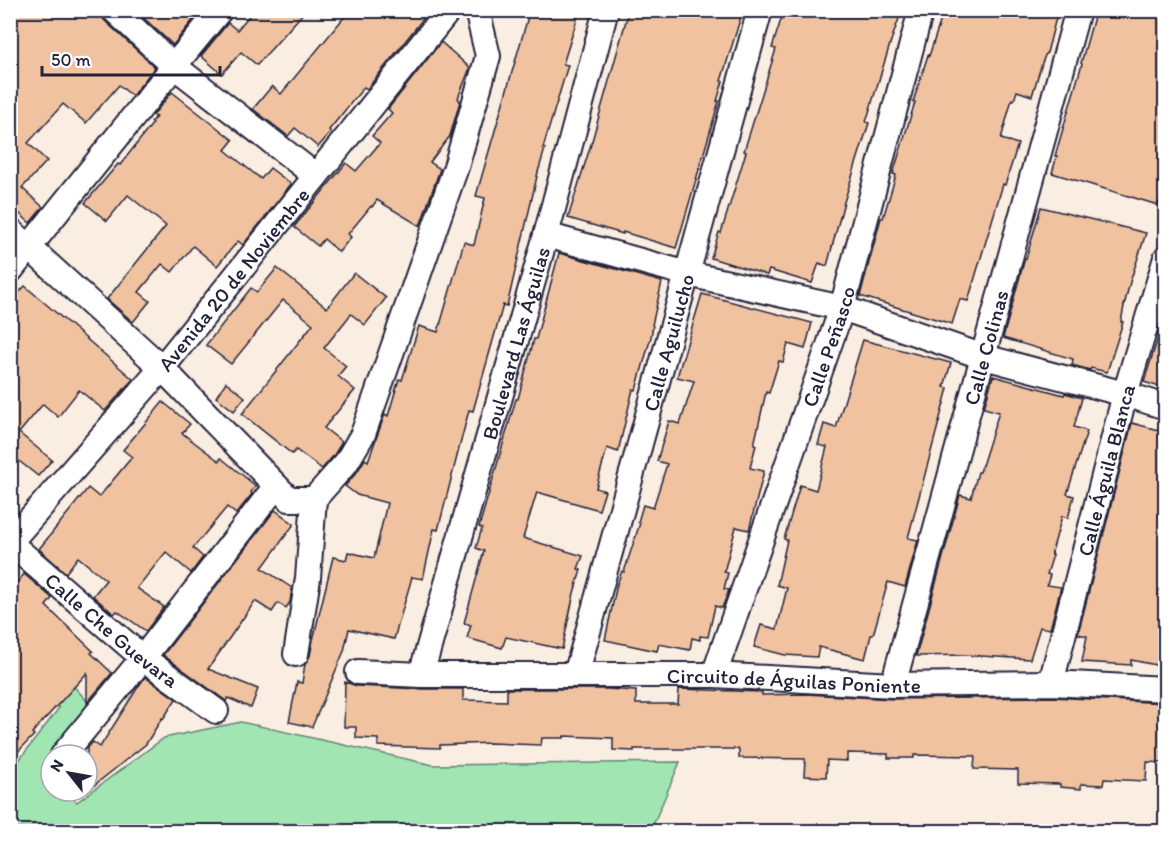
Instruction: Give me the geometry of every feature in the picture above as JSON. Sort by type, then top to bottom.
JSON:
[{"type":"street","points":[[114,10],[174,66],[316,176]]},
{"type":"street","points":[[10,271],[220,10]]},
{"type":"street","name":"Avenida 20 de Noviembre","points":[[10,543],[162,368],[448,10]]},
{"type":"street","points":[[296,654],[308,578],[314,499],[346,463],[363,434],[456,167],[488,56],[477,10]]},
{"type":"street","name":"Boulevard Las Águilas","points":[[422,675],[546,235],[606,10]]},
{"type":"street","name":"Calle Aguilucho","points":[[576,675],[760,10]]},
{"type":"street","name":"Calle Peñasco","points":[[714,675],[842,308],[921,10]]},
{"type":"street","name":"Calle Colinas","points":[[893,685],[1078,10]]},
{"type":"street","points":[[10,230],[162,368],[283,493],[314,499]]},
{"type":"street","points":[[546,235],[688,274],[842,308],[984,357],[1166,407]]},
{"type":"street","name":"Calle Águila Blanca","points":[[1051,683],[1125,394],[1166,258]]},
{"type":"street","points":[[73,743],[283,493]]},
{"type":"street","name":"Calle Che Guevara","points":[[10,543],[143,658],[216,711]]},
{"type":"street","name":"Circuito de Águilas Poniente","points":[[358,672],[422,675],[714,675],[893,685],[1051,683],[1166,688]]},
{"type":"green space","points":[[69,681],[88,702],[111,692],[71,743],[39,743],[39,803],[99,803],[99,786],[164,738],[241,722],[433,765],[680,762],[650,832],[11,831],[10,772],[59,708],[42,690]]},
{"type":"building","points":[[10,10],[100,10],[104,20],[155,67],[132,96],[119,85],[86,123],[63,104],[28,143],[47,161],[22,188],[43,207],[30,223],[10,205]]},
{"type":"building","points":[[135,10],[201,10],[173,45]]},
{"type":"building","points":[[254,10],[306,10],[257,65],[241,52],[222,74],[201,56],[228,23],[237,30]]},
{"type":"building","points":[[350,10],[430,10],[367,89],[364,87],[318,147],[295,128],[288,136],[253,109],[272,86],[281,94]]},
{"type":"building","points":[[530,10],[580,10],[563,64],[568,65],[543,148],[545,149],[507,306],[503,305],[473,411],[469,410],[438,530],[434,529],[423,579],[412,577],[394,639],[349,629],[344,651],[312,727],[289,722],[297,682],[302,683],[305,664],[310,656],[333,557],[346,560],[348,552],[374,558],[387,503],[357,495],[345,486],[365,459],[368,461],[385,414],[388,416],[399,379],[402,380],[419,326],[438,332],[464,242],[474,245],[485,198],[476,196]]},
{"type":"building","points":[[629,10],[743,10],[721,81],[723,81],[717,101],[719,101],[676,248],[568,218]]},
{"type":"building","points":[[784,10],[902,10],[866,122],[869,123],[827,266],[819,263],[812,283],[769,270],[767,275],[711,258],[746,152],[744,151],[776,49],[772,48]]},
{"type":"building","points":[[944,10],[1058,10],[1047,53],[1032,96],[1017,91],[1014,100],[1012,99],[1001,139],[1018,144],[1005,185],[1003,184],[968,301],[960,299],[952,324],[860,296],[881,218],[883,218],[896,175],[893,174],[915,102],[913,102]]},
{"type":"building","points":[[1096,10],[1166,10],[1166,182],[1158,205],[1052,173]]},
{"type":"building","points":[[441,42],[470,68],[458,98],[460,101],[450,136],[430,162],[440,169],[420,226],[377,200],[348,234],[351,237],[339,252],[324,239],[318,246],[294,227],[346,163],[356,171],[380,143],[372,136],[392,113],[388,109]]},
{"type":"building","points":[[172,92],[233,140],[225,150],[261,179],[270,168],[291,184],[243,245],[238,241],[217,266],[193,246],[172,272],[162,264],[139,292],[150,301],[133,322],[107,299],[166,226],[128,195],[107,221],[85,203],[118,164],[120,165],[153,123],[151,122],[156,117],[153,115]]},
{"type":"building","points":[[1041,207],[1146,233],[1130,282],[1121,322],[1123,322],[1107,372],[1072,365],[1073,359],[1003,338]]},
{"type":"building","points":[[559,253],[662,282],[651,337],[636,390],[633,389],[618,452],[607,448],[596,488],[605,491],[599,510],[537,492],[523,538],[583,556],[578,569],[581,570],[562,649],[506,637],[502,648],[467,638],[471,625],[464,623],[484,551],[476,548],[482,528],[479,527],[534,339],[536,339]]},
{"type":"building","points":[[277,268],[327,308],[354,273],[386,298],[365,325],[351,314],[324,348],[346,366],[338,376],[355,390],[324,428],[342,442],[322,469],[296,450],[292,454],[242,414],[313,324],[283,300],[231,364],[206,345],[251,288],[257,292]]},
{"type":"building","points":[[25,286],[133,379],[105,411],[79,390],[58,417],[43,404],[19,433],[52,460],[38,476],[10,454],[10,302]]},
{"type":"building","points":[[702,294],[812,323],[805,349],[788,344],[783,362],[779,361],[769,393],[766,392],[750,468],[764,471],[749,530],[736,527],[724,572],[728,573],[724,589],[729,590],[722,608],[715,606],[708,637],[700,636],[700,640],[692,638],[690,650],[659,644],[657,651],[605,640],[617,584],[622,571],[624,572],[640,523],[638,522],[643,505],[653,508],[667,464],[657,461],[669,421],[680,424],[694,381],[677,377]]},
{"type":"building","points":[[1161,328],[1166,328],[1166,389],[1144,382]]},
{"type":"building","points":[[863,340],[951,363],[944,387],[948,388],[908,538],[918,540],[905,587],[888,582],[865,659],[819,647],[817,657],[785,655],[754,647],[761,625],[777,629],[787,588],[777,585],[787,540],[784,539],[800,485],[816,490],[827,447],[818,445],[824,424],[836,428]]},
{"type":"building","points":[[993,376],[1082,398],[1074,427],[1087,431],[1067,494],[1074,496],[1068,518],[1062,516],[1047,574],[1050,575],[1047,585],[1061,587],[1050,629],[1040,627],[1030,659],[965,655],[916,656],[960,495],[971,498],[999,412],[984,408]]},
{"type":"building","points":[[226,382],[245,397],[234,411],[216,397]]},
{"type":"building","points":[[163,402],[190,424],[182,433],[219,461],[221,458],[256,486],[236,514],[227,507],[193,548],[203,557],[191,573],[166,552],[137,588],[164,607],[146,631],[117,611],[114,614],[93,596],[106,580],[78,557],[66,573],[39,549],[88,488],[99,497],[132,457],[123,450]]},
{"type":"building","points":[[1132,423],[1166,432],[1166,667],[1131,660],[1131,665],[1082,662],[1087,636],[1078,634]]},
{"type":"building","points":[[275,510],[294,524],[262,568],[292,588],[290,602],[286,608],[278,603],[272,612],[255,601],[208,669],[258,689],[251,708],[228,698],[226,701],[163,655]]},
{"type":"building","points":[[24,574],[52,598],[46,606],[93,651],[91,653],[112,673],[87,703],[87,673],[10,760],[10,592]]},
{"type":"building","points":[[145,677],[176,699],[146,744],[99,781],[99,746]]},
{"type":"building","points":[[345,682],[357,686],[463,689],[463,700],[507,701],[507,689],[607,689],[636,691],[636,704],[678,704],[679,689],[762,692],[762,695],[806,694],[893,699],[1051,697],[1166,703],[1166,763],[1147,762],[1146,781],[1104,779],[1103,785],[1081,784],[1081,789],[1060,787],[1060,784],[1018,783],[1018,770],[974,769],[975,756],[914,755],[914,758],[888,758],[888,754],[847,753],[847,761],[827,760],[826,777],[804,776],[805,759],[739,758],[739,749],[613,750],[613,738],[564,736],[564,738],[542,738],[541,745],[490,743],[440,745],[440,748],[378,746],[378,739],[356,738],[356,727],[344,727]]}]
